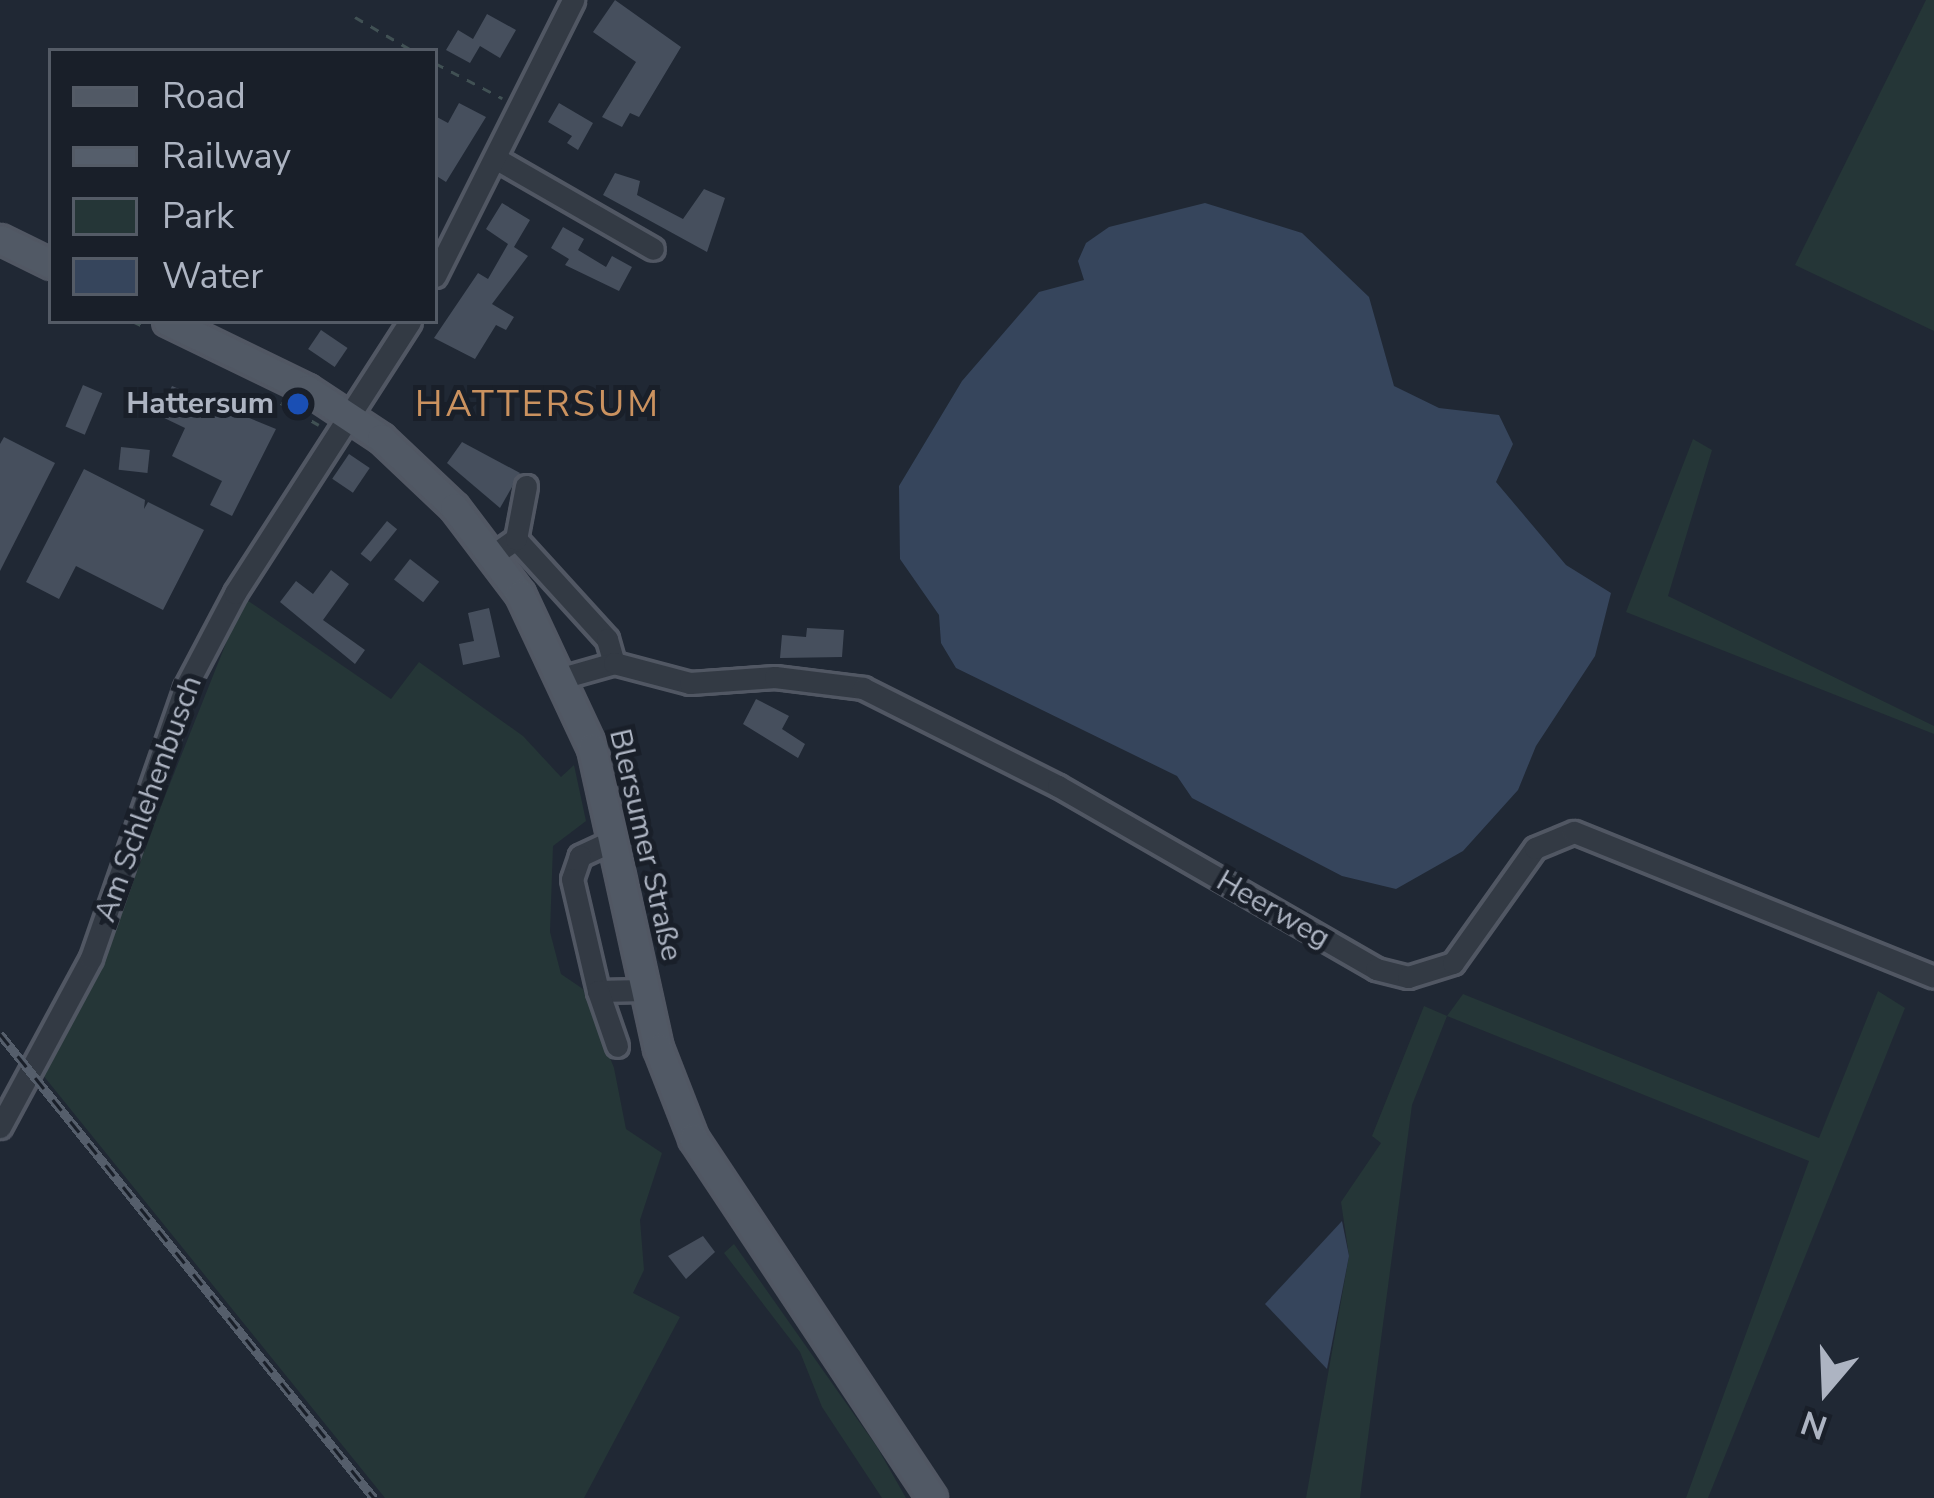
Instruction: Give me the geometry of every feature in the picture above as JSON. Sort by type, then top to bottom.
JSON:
[{"type":"main road","points":[[0,239],[48,263]]},
{"type":"main road","name":"Blersumer Straße","points":[[154,324],[350,418],[505,547],[565,677],[614,840],[644,990],[681,1113],[724,1196],[906,1448],[932,1498]]},
{"type":"street","points":[[438,270],[573,0]]},
{"type":"street","points":[[495,158],[652,249]]},
{"type":"street","name":"Am Schlehenbusch","points":[[0,1127],[91,958],[185,688],[235,592],[408,324]]},
{"type":"street","points":[[526,487],[505,547],[607,639],[614,663],[565,677]]},
{"type":"street","name":"Heerweg","points":[[614,663],[690,683],[775,677],[863,688],[1058,786],[1376,969],[1408,977],[1453,963],[1534,848],[1574,832],[1934,977]]},
{"type":"street","points":[[614,840],[580,856],[572,879],[598,992],[617,1046]]},
{"type":"street","points":[[598,992],[644,990]]},
{"type":"path","points":[[355,17],[408,48]]},
{"type":"path","points":[[438,65],[520,108]]},
{"type":"green space","points":[[1926,0],[1934,0],[1934,331],[1795,265]]},
{"type":"green space","points":[[1693,439],[1712,450],[1668,596],[1934,726],[1934,734],[1626,612]]},
{"type":"green space","points":[[244,598],[391,699],[419,662],[523,736],[561,777],[574,765],[586,821],[553,846],[550,932],[561,974],[583,989],[614,1068],[626,1129],[662,1153],[640,1220],[644,1270],[633,1293],[680,1317],[584,1498],[385,1498],[38,1069],[98,964]]},
{"type":"green space","points":[[1878,991],[1905,1008],[1708,1498],[1686,1498],[1809,1161],[1447,1016],[1463,994],[1819,1138]]},
{"type":"green space","points":[[1424,1006],[1447,1016],[1412,1105],[1360,1498],[1306,1498],[1349,1256],[1341,1202],[1381,1143],[1372,1136]]},
{"type":"green space","points":[[734,1244],[877,1447],[906,1498],[882,1498],[822,1407],[800,1352],[724,1253]]},
{"type":"water","points":[[1205,203],[1302,233],[1369,297],[1394,386],[1439,408],[1499,415],[1513,444],[1496,482],[1566,565],[1611,593],[1595,656],[1536,746],[1518,790],[1463,851],[1396,889],[1342,876],[1192,798],[1177,776],[956,668],[941,643],[939,615],[900,559],[899,486],[962,381],[1039,292],[1084,280],[1078,261],[1086,243],[1109,227]]},
{"type":"water","points":[[1342,1221],[1349,1256],[1327,1369],[1265,1304]]},
{"type":"building","points":[[615,0],[681,47],[639,117],[630,113],[622,127],[602,117],[636,62],[593,32]]},
{"type":"building","points":[[487,14],[516,30],[500,58],[480,46],[470,63],[446,50],[458,30],[473,39]]},
{"type":"building","points":[[459,103],[486,117],[446,182],[438,177],[438,118],[448,123]]},
{"type":"building","points":[[559,103],[593,123],[578,150],[567,143],[572,136],[548,122]]},
{"type":"building","points":[[615,173],[640,181],[637,195],[683,219],[704,189],[725,198],[707,252],[603,195]]},
{"type":"building","points":[[502,203],[530,220],[514,247],[528,256],[492,304],[514,317],[506,330],[496,325],[475,359],[434,338],[478,273],[488,279],[508,244],[486,229]]},
{"type":"building","points":[[563,227],[584,239],[578,250],[606,267],[612,256],[632,267],[619,291],[565,265],[569,259],[551,248]]},
{"type":"building","points":[[321,330],[348,348],[335,367],[308,349]]},
{"type":"building","points":[[83,385],[102,393],[85,435],[65,426]]},
{"type":"building","points":[[172,386],[276,429],[232,516],[210,505],[222,481],[172,456],[185,428],[158,415]]},
{"type":"building","points":[[4,437],[55,463],[0,571],[0,444]]},
{"type":"building","points":[[462,442],[520,473],[500,508],[447,463]]},
{"type":"building","points":[[121,447],[150,450],[147,473],[119,470]]},
{"type":"building","points":[[349,454],[370,468],[353,493],[332,479]]},
{"type":"building","points":[[84,469],[145,500],[144,509],[148,502],[204,530],[163,610],[76,566],[59,599],[26,582]]},
{"type":"building","points":[[387,521],[397,529],[371,562],[361,554]]},
{"type":"building","points":[[410,559],[439,582],[423,602],[394,579]]},
{"type":"building","points":[[331,570],[349,584],[323,620],[365,650],[355,664],[280,602],[296,581],[313,594]]},
{"type":"building","points":[[489,608],[500,657],[463,665],[459,644],[474,641],[468,613]]},
{"type":"building","points":[[807,628],[844,630],[842,657],[780,658],[782,635],[806,637]]},
{"type":"building","points":[[756,699],[789,716],[782,729],[805,744],[798,758],[743,724]]},
{"type":"building","points":[[703,1236],[715,1252],[686,1279],[668,1256]]},
{"type":"railway","points":[[0,1034],[374,1498]]},
{"type":"place","name":"Hattersum","points":[[298,404]]},
{"type":"district","name":"HATTERSUM","points":[[538,405]]}]
